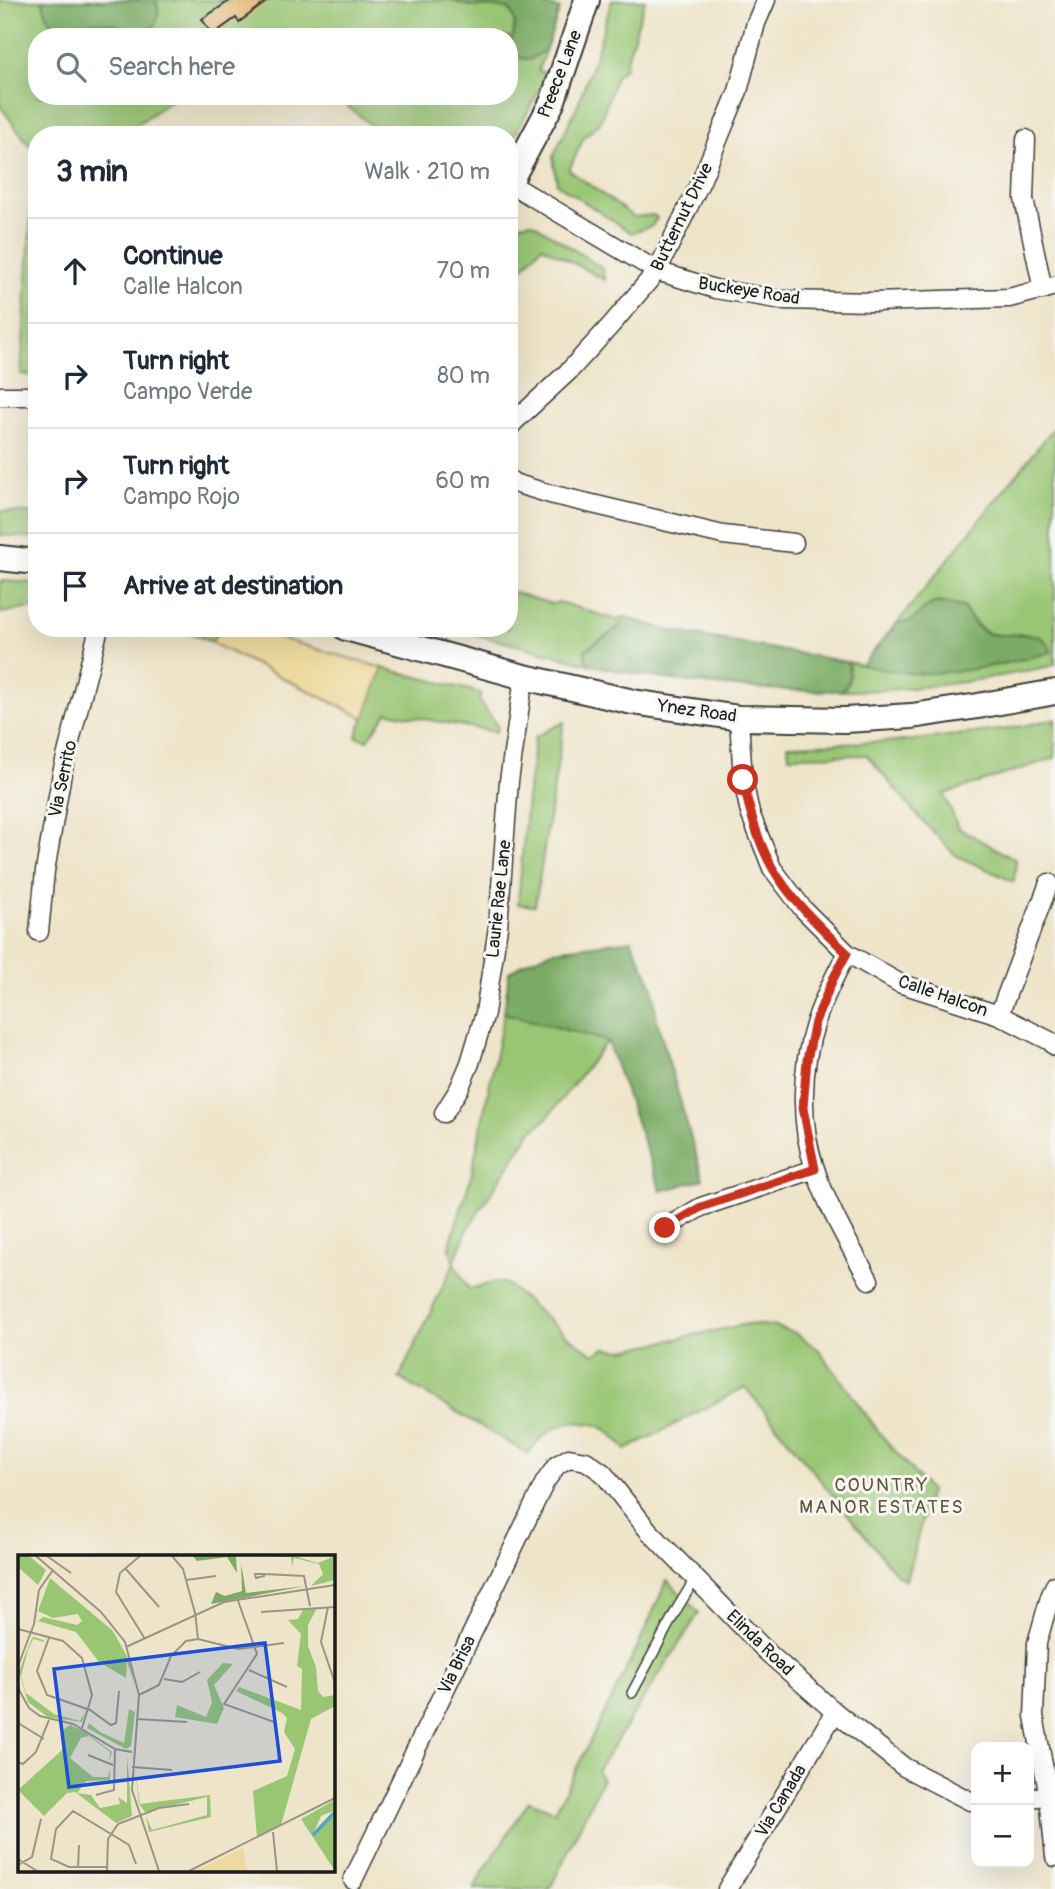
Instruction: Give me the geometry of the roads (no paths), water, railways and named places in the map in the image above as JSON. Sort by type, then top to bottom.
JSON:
[{"type":"main road","name":"Preece Lane","points":[[518,166],[552,103],[587,0]]},
{"type":"main road","points":[[0,558],[28,561]]},
{"type":"main road","name":"Ynez Road","points":[[379,637],[524,677],[633,702],[739,718],[845,720],[912,716],[1055,692]]},
{"type":"street","name":"Butternut Drive","points":[[518,418],[569,371],[657,271],[701,181],[738,91],[756,23],[766,0]]},
{"type":"street","points":[[1026,139],[1024,199],[1049,288]]},
{"type":"street","name":"Buckeye Road","points":[[518,188],[657,271],[715,289],[783,300],[873,302],[1009,298],[1049,288]]},
{"type":"street","points":[[0,396],[28,396]]},
{"type":"street","points":[[518,484],[723,536],[794,542]]},
{"type":"street","name":"Via Serrito","points":[[39,932],[45,871],[62,773],[97,637]]},
{"type":"street","name":"Laurie Rae Lane","points":[[444,1114],[470,1063],[485,1013],[498,927],[509,781],[524,677]]},
{"type":"street","name":"Calle Halcon","points":[[739,718],[743,780],[750,813],[772,868],[803,909],[847,953],[899,983],[999,1015],[1055,1046]]},
{"type":"street","points":[[999,1015],[1049,883]]},
{"type":"street","points":[[847,953],[815,1022],[807,1060],[803,1108],[815,1169],[842,1232],[869,1280]]},
{"type":"street","points":[[665,1228],[701,1207],[815,1169]]},
{"type":"street","name":"Elinda Road","points":[[569,1458],[586,1461],[603,1473],[648,1530],[695,1580],[767,1652],[835,1712],[904,1767],[971,1801]]},
{"type":"street","name":"Via Brisa","points":[[353,1880],[545,1482],[557,1465],[569,1458]]},
{"type":"street","points":[[1055,1585],[1049,1597],[1037,1643],[1034,1716],[1052,1796],[1055,1857]]},
{"type":"street","name":"Via Canada","points":[[727,1889],[835,1712]]},
{"type":"street","points":[[1034,1798],[1052,1796]]},
{"type":"lane","points":[[632,1693],[695,1580]]},
{"type":"district","name":"COUNTRY MANOR ESTATES","points":[[882,1496]]}]
